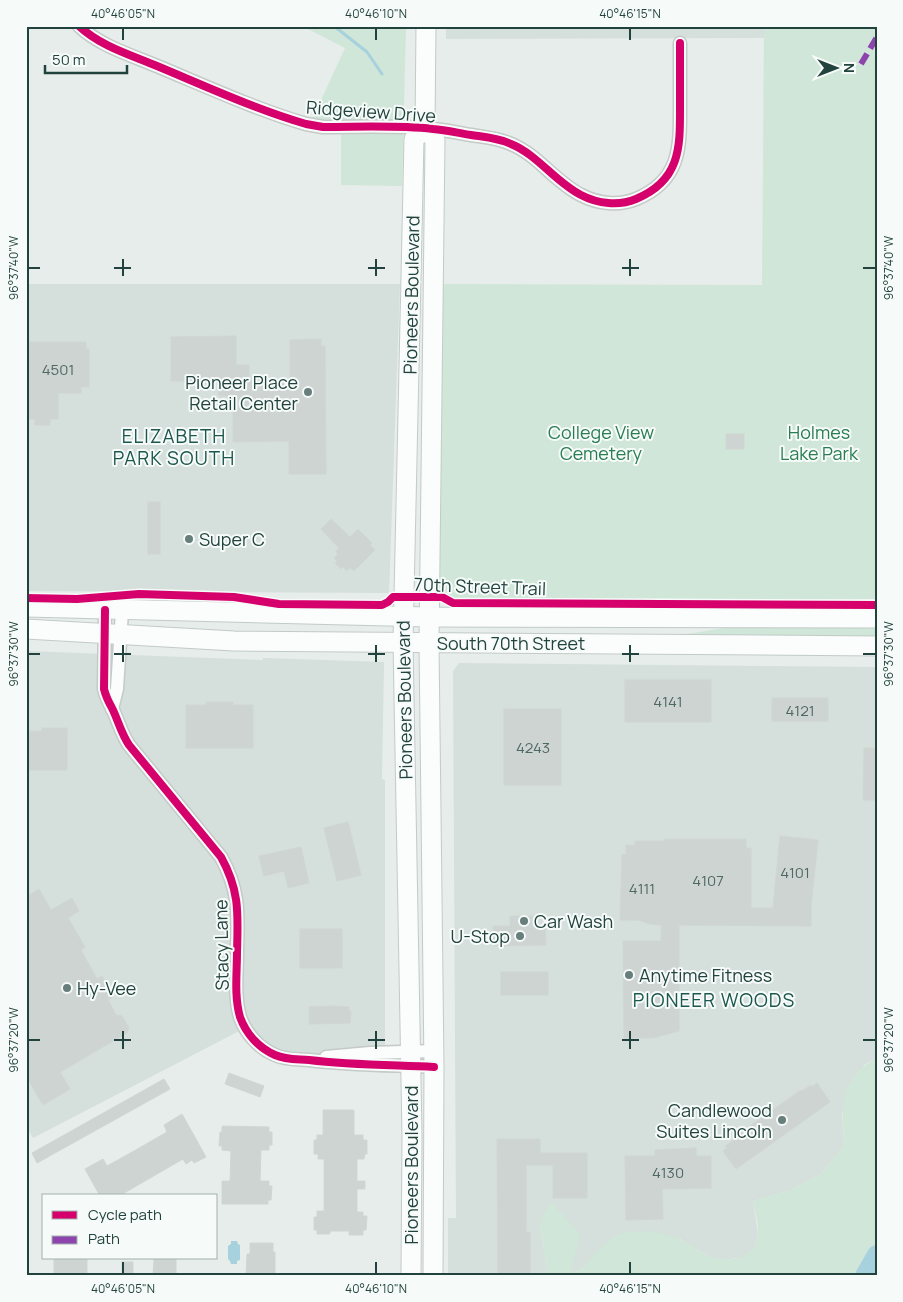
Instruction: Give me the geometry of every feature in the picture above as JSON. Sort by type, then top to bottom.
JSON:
[{"type":"main road","name":"Pioneers Boulevard","points":[[426,26],[425,128],[435,140],[429,617],[434,1059],[432,1276]]},
{"type":"main road","name":"Pioneers Boulevard","points":[[411,1276],[410,1058],[403,617],[414,139],[425,128]]},
{"type":"main road","name":"South 70th Street","points":[[26,607],[114,611],[403,617],[877,618]]},
{"type":"main road","name":"South 70th Street","points":[[26,629],[224,640],[877,646]]},
{"type":"street","name":"Ridgeview Drive","points":[[79,26],[96,39],[122,51],[297,121],[323,127],[425,128],[499,140],[512,144],[527,152],[581,195],[594,201],[608,203],[632,200],[644,195],[661,183],[673,166],[680,142],[680,43]]},
{"type":"street","name":"Stacy Lane","points":[[113,634],[114,611]]},
{"type":"street","name":"Stacy Lane","points":[[114,611],[113,634],[104,689],[106,699],[129,745],[221,857],[229,871],[237,900],[238,1006],[245,1028],[254,1040],[275,1055],[288,1059],[304,1060],[341,1055],[434,1059]]},
{"type":"shaded area","points":[[446,26],[764,26],[764,38],[446,39]]},
{"type":"shaded area","points":[[26,284],[400,284],[389,593],[26,591]]},
{"type":"shaded area","points":[[26,651],[263,660],[263,658],[384,662],[382,779],[385,780],[385,1052],[288,1059],[245,1028],[33,1138],[26,1126]]},
{"type":"shaded area","points":[[459,663],[877,667],[877,1058],[864,1065],[842,1114],[844,1146],[821,1174],[791,1190],[753,1201],[758,1234],[755,1248],[744,1257],[724,1260],[708,1256],[680,1239],[591,1258],[585,1267],[578,1271],[570,1271],[540,1225],[548,1276],[448,1276],[448,1218],[456,1218],[453,671]]},
{"type":"green space","points":[[302,26],[406,26],[402,186],[341,185],[341,127],[310,124],[345,48]]},
{"type":"green space","name":"College View Cemetery","points":[[764,26],[877,26],[877,599],[451,600],[440,589],[442,284],[762,285]]},
{"type":"green space","points":[[877,625],[877,637],[682,637],[682,635],[736,626]]},
{"type":"green space","points":[[877,1058],[877,1276],[548,1276],[540,1224],[550,1201],[580,1233],[571,1271],[582,1269],[613,1238],[636,1231],[659,1233],[674,1237],[715,1258],[731,1259],[746,1255],[752,1250],[758,1235],[753,1201],[791,1190],[821,1174],[844,1146],[843,1107],[849,1085],[864,1066]]},
{"type":"water","points":[[231,1241],[237,1241],[240,1245],[240,1260],[237,1261],[237,1264],[231,1264],[228,1259],[228,1246],[231,1244]]},
{"type":"building","points":[[236,336],[236,365],[249,365],[249,379],[290,379],[290,340],[321,339],[321,346],[325,346],[326,474],[289,474],[289,441],[233,442],[233,396],[219,396],[218,381],[171,381],[171,337]]},
{"type":"building","points":[[29,342],[86,342],[86,349],[89,349],[89,387],[81,387],[81,393],[58,393],[58,419],[50,419],[50,425],[35,425],[35,419],[26,419],[26,351],[29,351]]},
{"type":"building","points":[[726,434],[744,434],[744,449],[726,449]]},
{"type":"building","points":[[148,502],[160,502],[160,554],[148,554]]},
{"type":"building","points":[[331,519],[350,537],[358,529],[372,543],[370,545],[375,550],[354,571],[350,568],[347,571],[343,567],[341,569],[335,563],[337,561],[334,558],[338,554],[336,552],[339,548],[321,529]]},
{"type":"building","points":[[625,680],[711,680],[711,722],[625,722]]},
{"type":"building","points":[[772,698],[828,698],[828,721],[772,721]]},
{"type":"building","points":[[206,702],[233,702],[233,705],[253,705],[253,748],[186,748],[186,705],[206,705]]},
{"type":"building","points":[[504,709],[561,709],[561,785],[504,785]]},
{"type":"building","points":[[42,728],[67,728],[67,770],[26,770],[26,731],[42,731]]},
{"type":"building","points":[[864,748],[877,748],[877,800],[863,800]]},
{"type":"building","points":[[348,822],[361,875],[337,881],[324,828]]},
{"type":"building","points":[[780,836],[818,840],[811,905],[811,926],[679,925],[679,1031],[653,1038],[624,1038],[623,941],[661,941],[661,925],[638,920],[620,920],[622,854],[626,855],[626,845],[635,845],[635,841],[664,841],[664,839],[746,839],[746,848],[751,848],[751,908],[773,908]]},
{"type":"building","points":[[301,847],[309,883],[288,888],[284,871],[264,876],[259,856]]},
{"type":"building","name":"Hy-Vee","points":[[39,889],[51,910],[72,898],[79,911],[68,918],[85,947],[81,950],[97,979],[102,976],[113,997],[108,1000],[116,1015],[122,1016],[129,1028],[127,1033],[60,1072],[70,1089],[43,1105],[26,1076],[26,897]]},
{"type":"building","name":"U-Stop","points":[[510,916],[537,916],[537,926],[545,925],[546,945],[494,946],[493,926],[510,926]]},
{"type":"building","points":[[300,929],[342,929],[342,968],[300,968]]},
{"type":"building","points":[[501,972],[548,972],[548,995],[501,995]]},
{"type":"building","points":[[309,1007],[349,1007],[349,1011],[351,1011],[350,1023],[309,1024]]},
{"type":"building","points":[[229,1073],[264,1086],[260,1097],[225,1084]]},
{"type":"building","points":[[164,1079],[170,1089],[37,1163],[32,1153]]},
{"type":"building","name":"Candlewood Suites Lincoln","points":[[817,1083],[830,1102],[736,1169],[723,1151],[727,1148],[725,1146],[734,1140],[733,1138],[801,1090],[811,1085],[812,1087]]},
{"type":"building","points":[[323,1110],[354,1110],[354,1135],[363,1135],[363,1140],[367,1140],[367,1154],[365,1154],[364,1159],[357,1159],[357,1181],[365,1181],[365,1189],[357,1189],[357,1212],[363,1212],[363,1216],[367,1216],[366,1230],[363,1230],[363,1235],[349,1235],[349,1231],[330,1231],[330,1234],[317,1234],[317,1230],[314,1230],[314,1217],[317,1217],[317,1211],[324,1211],[324,1159],[318,1159],[318,1154],[314,1154],[314,1140],[317,1140],[317,1135],[323,1135]]},
{"type":"building","points":[[182,1114],[206,1157],[194,1163],[192,1160],[186,1164],[183,1159],[122,1194],[99,1194],[85,1169],[103,1159],[107,1166],[134,1151],[167,1132],[164,1125]]},
{"type":"building","points":[[222,1126],[269,1127],[269,1132],[272,1132],[272,1145],[269,1145],[269,1150],[261,1150],[260,1181],[269,1181],[269,1186],[272,1186],[271,1200],[268,1200],[268,1204],[222,1204],[222,1181],[230,1181],[231,1151],[222,1150],[222,1146],[219,1146]]},
{"type":"building","points":[[497,1139],[540,1139],[540,1153],[587,1153],[587,1198],[553,1198],[553,1165],[526,1165],[526,1232],[530,1232],[530,1274],[498,1274]]},
{"type":"building","points":[[696,1148],[696,1156],[711,1156],[711,1188],[662,1189],[663,1219],[626,1220],[625,1156],[655,1156],[655,1150]]},
{"type":"building","points":[[250,1243],[273,1243],[275,1276],[246,1276],[247,1254],[250,1254]]},
{"type":"building","points":[[54,1260],[87,1260],[87,1276],[54,1276]]},
{"type":"building","points":[[154,1260],[176,1260],[176,1276],[153,1276]]},
{"type":"building","points":[[122,1262],[133,1262],[133,1276],[122,1276]]},
{"type":"waterway","points":[[334,26],[367,52],[382,74]]},
{"type":"waterway","points":[[865,1276],[877,1255]]},
{"type":"marked path","points":[[861,64],[877,37]]},
{"type":"cycle path","points":[[79,26],[96,39],[116,49],[249,104],[306,124],[323,127],[378,126],[419,128],[502,140],[530,155],[572,190],[588,198],[608,203],[623,203],[651,191],[662,182],[675,160],[680,133],[680,43]]},
{"type":"cycle path","name":"70th Street Trail","points":[[26,598],[77,599],[139,594],[234,597],[279,604],[382,605],[393,597],[442,597],[453,603],[877,605]]},
{"type":"cycle path","points":[[105,610],[104,689],[124,736],[129,745],[221,857],[232,881],[235,892],[238,926],[237,1001],[240,1017],[249,1035],[269,1052],[287,1059],[434,1067]]},
{"type":"place","name":"Pioneer Place Retail Center","points":[[308,392]]},
{"type":"place","name":"Super C","points":[[189,539]]},
{"type":"place","name":"Car Wash","points":[[524,921]]},
{"type":"place","name":"U-Stop","points":[[520,936]]},
{"type":"place","name":"Anytime Fitness","points":[[629,975]]},
{"type":"place","name":"Hy-Vee","points":[[67,988]]},
{"type":"place","name":"Candlewood Suites Lincoln","points":[[782,1120]]},
{"type":"district","name":"ELIZABETH PARK SOUTH","points":[[174,447]]},
{"type":"district","name":"PIONEER WOODS","points":[[714,1000]]},
{"type":"park label","name":"Holmes Lake Park","points":[[819,442]]}]
